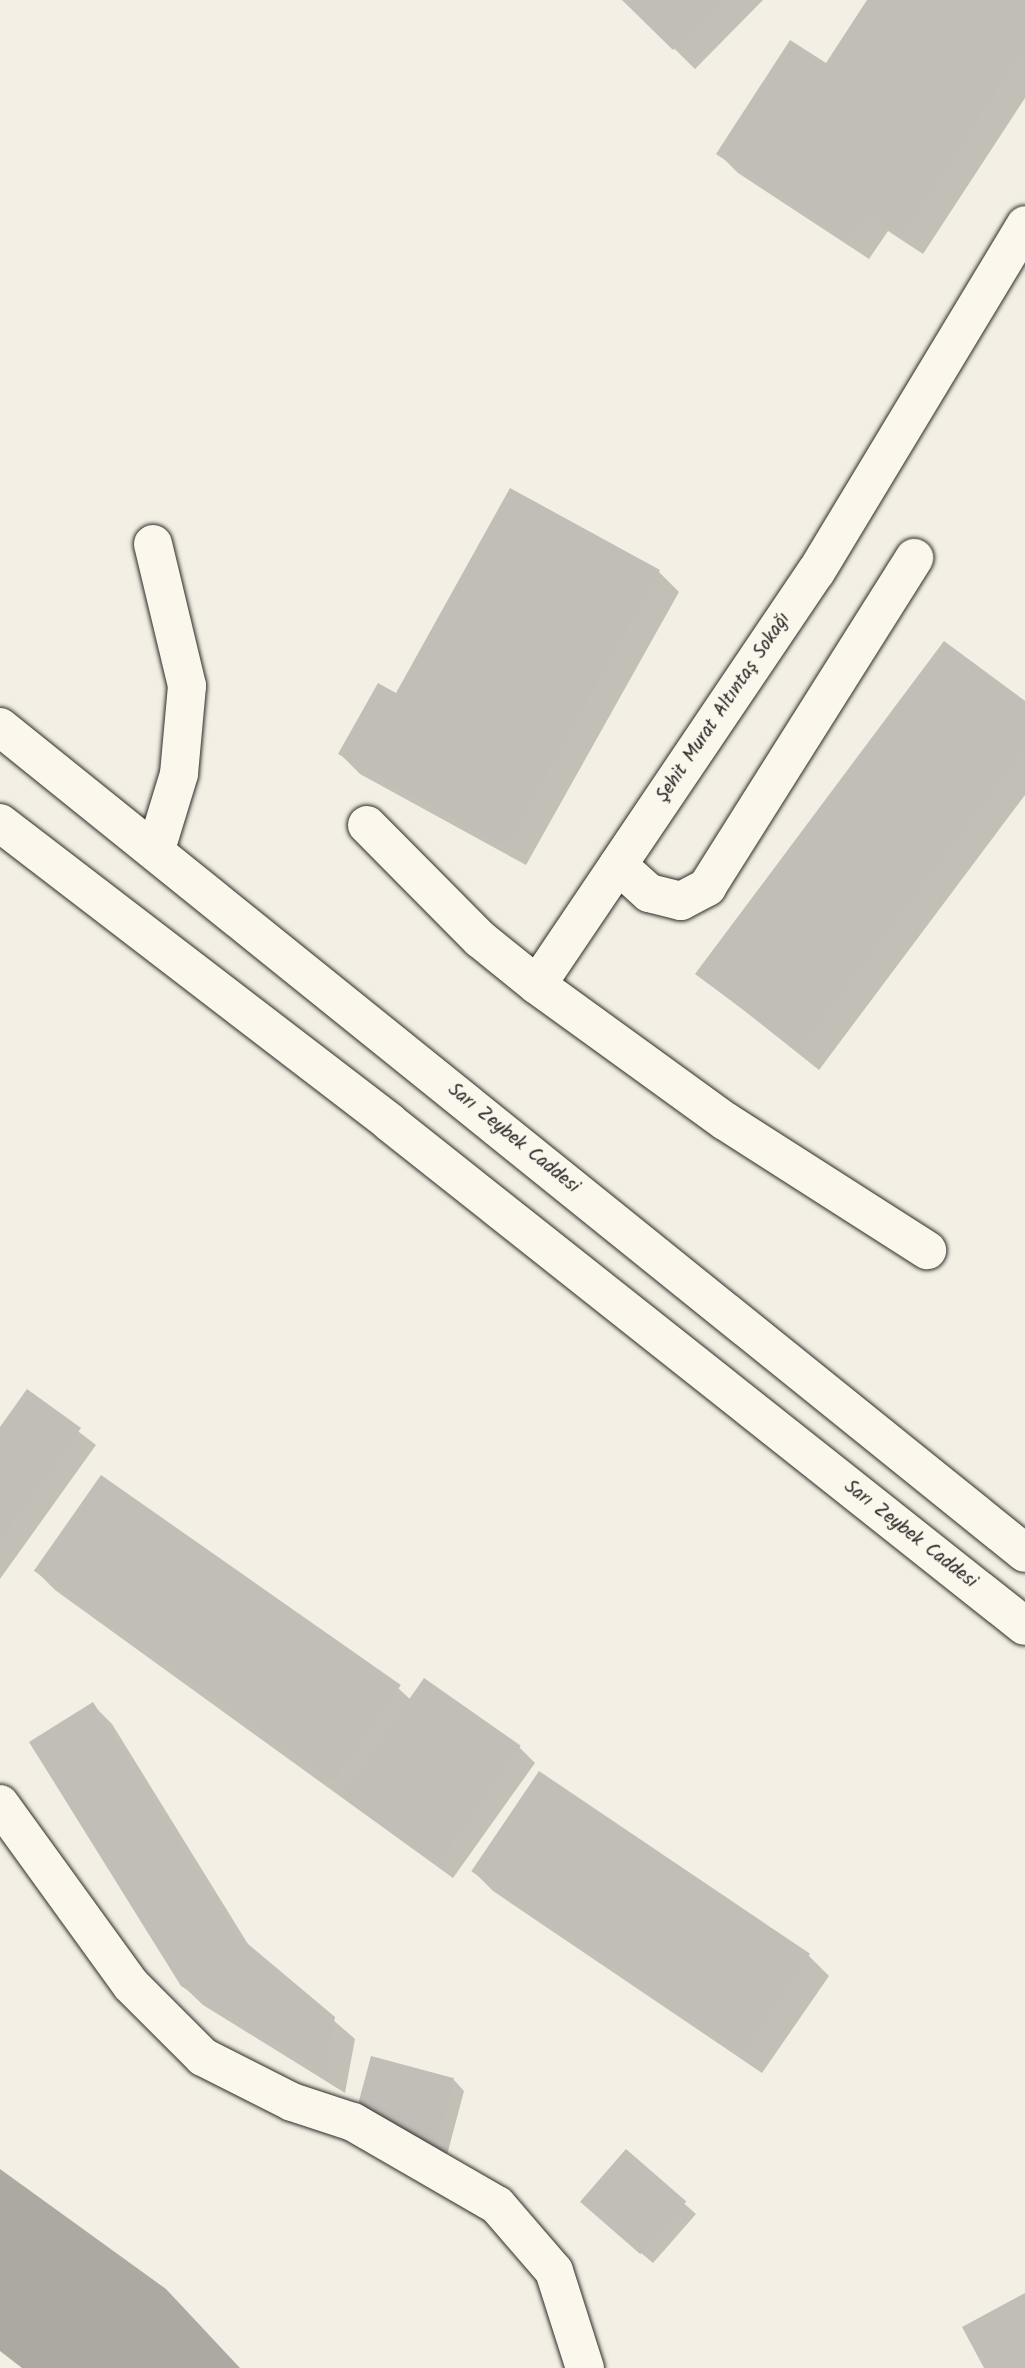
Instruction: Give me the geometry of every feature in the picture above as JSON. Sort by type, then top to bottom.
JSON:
[{"type":"main road","name":"Şehit Murat Altıntaş Sokağı","points":[[537,985],[816,572],[1025,226]]},
{"type":"main road","points":[[153,544],[187,686],[179,774],[156,849]]},
{"type":"main road","points":[[618,865],[649,893],[681,901],[708,887],[915,558]]},
{"type":"main road","name":"Sarı Zeybek Caddesi","points":[[0,727],[156,849],[1025,1553]]},
{"type":"main road","name":"Sarı Zeybek Caddesi","points":[[0,823],[389,1122],[1025,1626]]},
{"type":"main road","points":[[367,825],[480,939],[537,985],[725,1121],[927,1250]]},
{"type":"main road","points":[[0,1804],[131,1984],[203,2057],[292,2102],[353,2122],[497,2205],[554,2271],[584,2368]]},
{"type":"shaded area","points":[[0,2169],[166,2289],[240,2368],[22,2368],[0,2351]]},
{"type":"building","points":[[622,0],[723,0],[673,50]]},
{"type":"building","points":[[867,0],[1025,0],[1025,47],[902,235],[867,212],[849,241],[716,154],[790,40],[826,63]]},
{"type":"building","points":[[510,488],[660,570],[506,847],[338,754],[378,683],[396,693]]},
{"type":"building","points":[[944,641],[1025,701],[1025,748],[799,1051],[695,974]]},
{"type":"building","points":[[27,1389],[81,1428],[0,1541],[0,1427]]},
{"type":"building","points":[[101,1475],[401,1685],[334,1781],[34,1571]]},
{"type":"building","points":[[424,1678],[521,1746],[438,1864],[341,1796]]},
{"type":"building","points":[[93,1702],[236,1934],[335,2017],[325,2074],[181,1986],[29,1742]]},
{"type":"building","points":[[539,1771],[810,1954],[742,2054],[471,1871]]},
{"type":"building","points":[[371,2056],[454,2078],[436,2144],[353,2122]]},
{"type":"building","points":[[626,2149],[686,2201],[640,2254],[580,2202]]},
{"type":"building","points":[[1025,2293],[1025,2368],[984,2368],[962,2327]]}]
